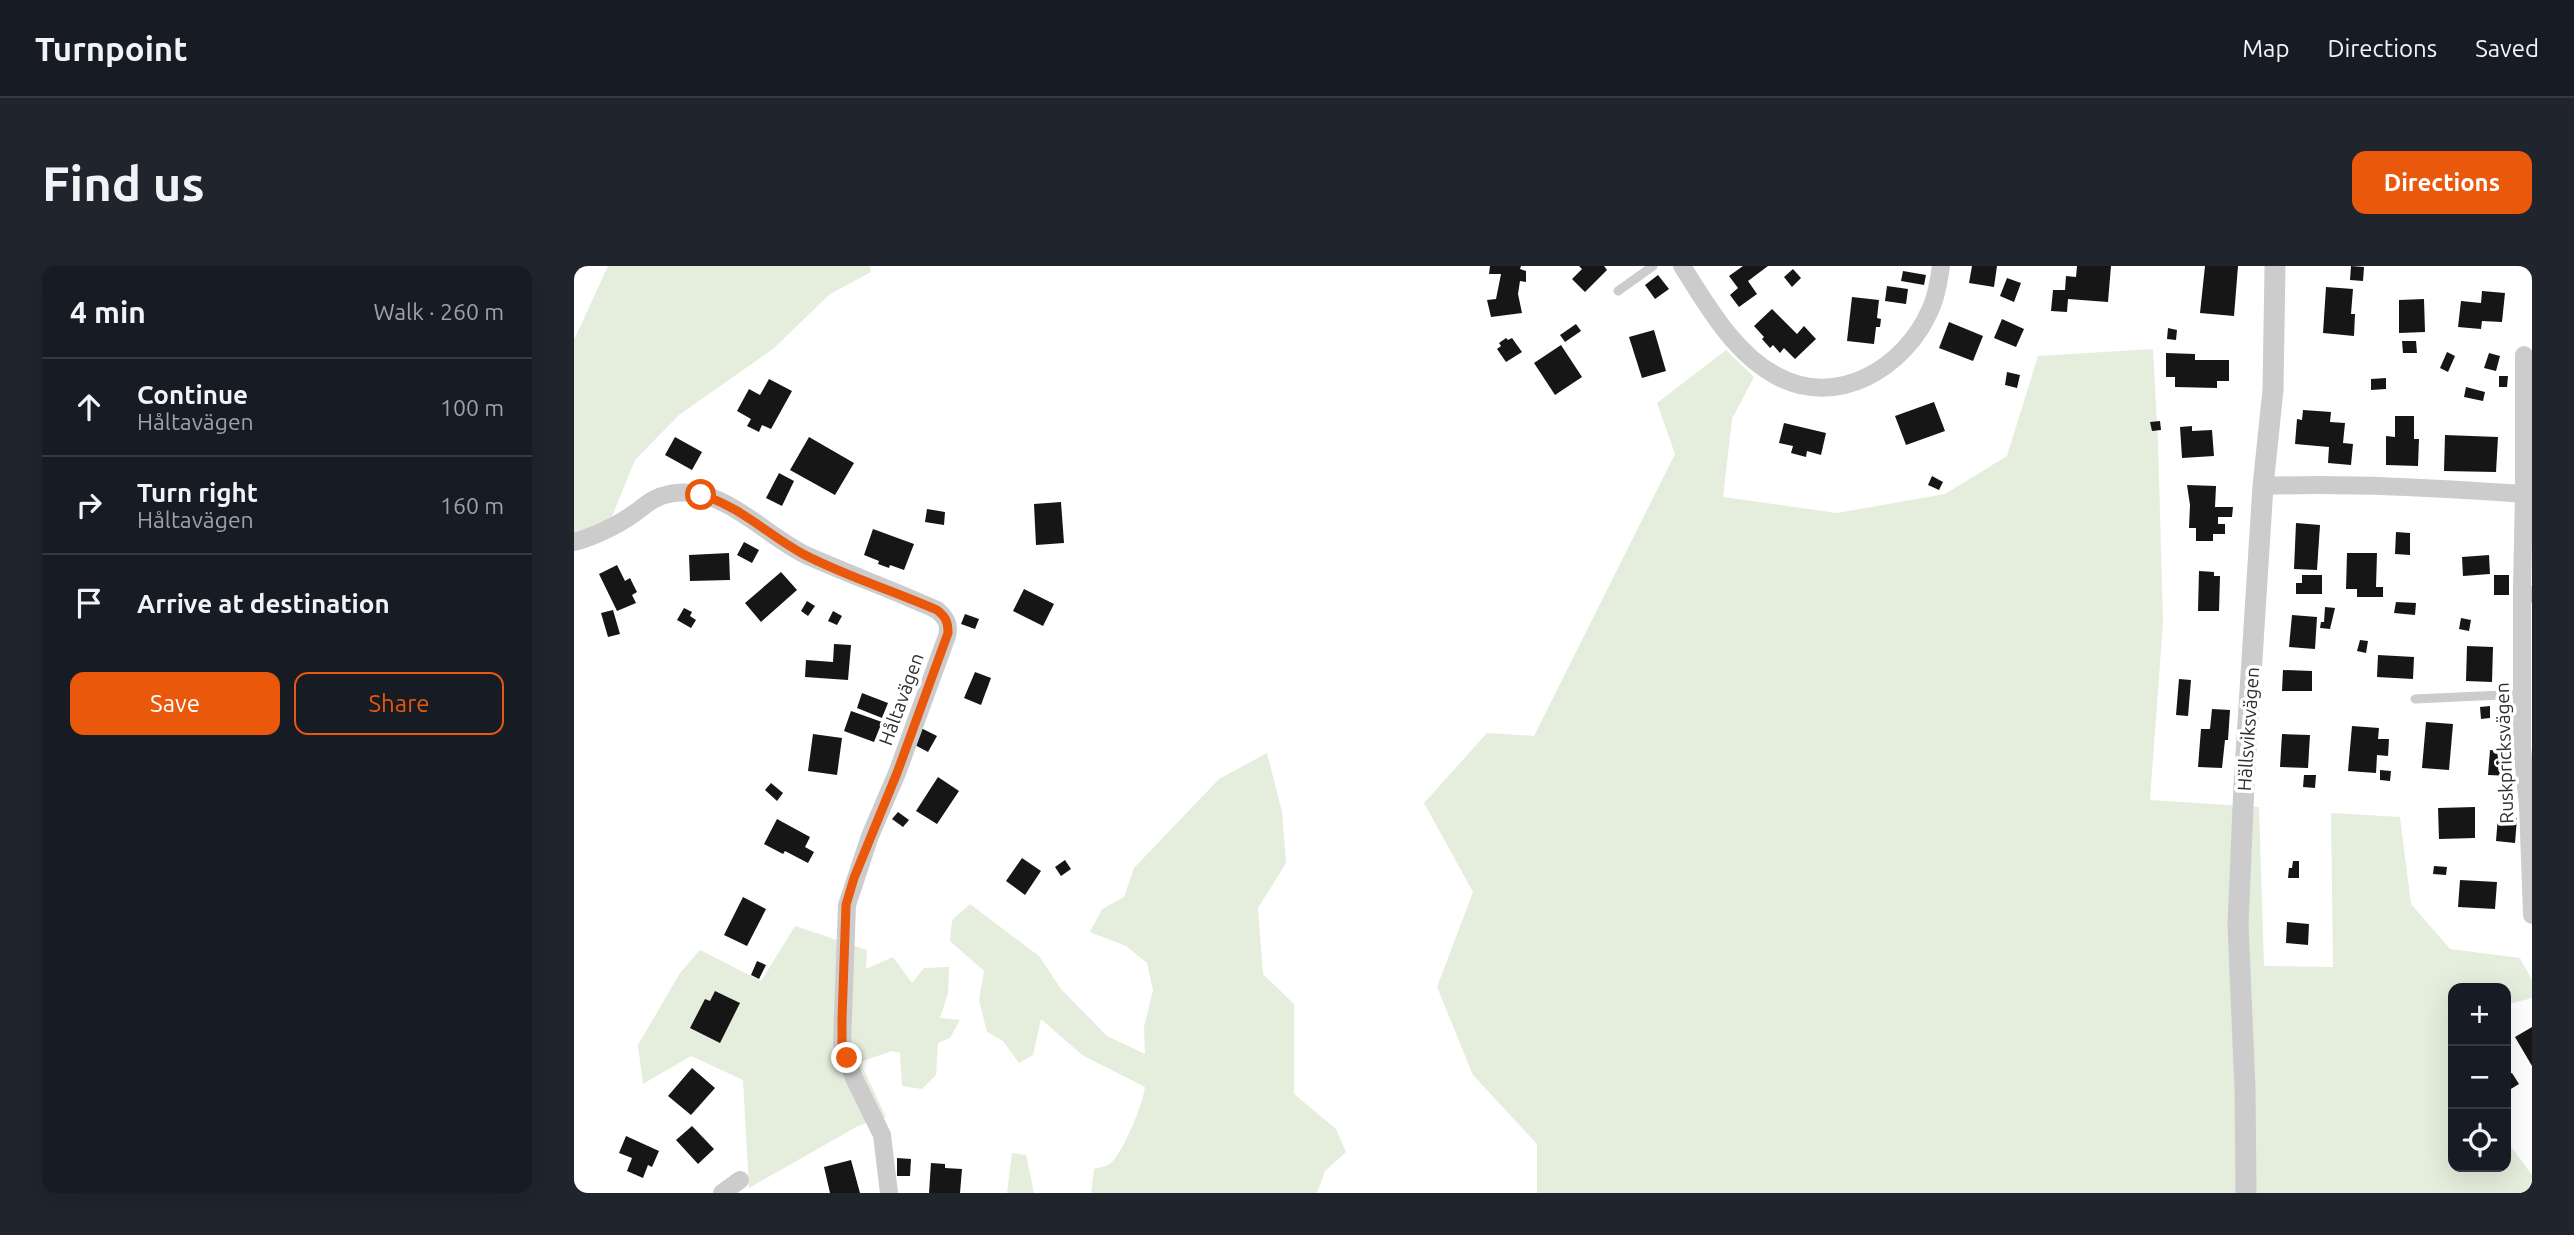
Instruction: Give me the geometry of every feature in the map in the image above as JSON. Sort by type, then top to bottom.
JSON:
[{"type":"street","points":[[1682,266],[1715,317],[1748,355],[1775,376],[1822,390],[1855,382],[1894,360],[1913,338],[1932,306],[1941,266]]},
{"type":"street","name":"Hällsviksvägen","points":[[2246,1193],[2238,924],[2263,486],[2273,390],[2275,266]]},
{"type":"street","name":"Ruskpricksvägen","points":[[2524,355],[2527,595],[2522,748],[2528,805],[2532,915]]},
{"type":"street","points":[[2263,486],[2410,487],[2524,494]]},
{"type":"street","name":"Håltavägen","points":[[574,542],[588,538],[631,516],[651,499],[671,493],[701,495],[715,499],[743,514],[806,555],[937,610],[945,617],[948,624],[947,636],[846,905],[842,1044],[854,1078],[882,1135],[889,1193]]},
{"type":"street","points":[[722,1193],[740,1180]]},
{"type":"lane","points":[[1618,291],[1653,266]]},
{"type":"lane","points":[[2415,699],[2523,694]]},
{"type":"green space","points":[[608,266],[870,266],[871,272],[830,294],[773,349],[679,415],[635,460],[611,519],[574,541],[574,340]]},
{"type":"green space","points":[[2153,349],[2163,622],[2150,800],[2259,807],[2264,966],[2333,967],[2331,813],[2400,817],[2411,904],[2450,949],[2520,958],[2532,980],[2532,998],[2511,1004],[2511,983],[2448,983],[2448,1172],[2511,1172],[2511,1147],[2532,1175],[2532,1193],[1537,1193],[1537,1144],[1473,1075],[1437,987],[1473,892],[1424,803],[1487,733],[1534,736],[1675,454],[1657,403],[1726,350],[1754,377],[1732,419],[1723,497],[1837,513],[1945,494],[2007,456],[2038,356]]},
{"type":"green space","points":[[1267,753],[1282,812],[1286,863],[1258,908],[1263,974],[1294,1004],[1294,1094],[1336,1129],[1346,1152],[1325,1171],[1317,1193],[1091,1193],[1094,1169],[1110,1164],[1121,1150],[1145,1087],[1082,1055],[1041,1019],[1033,1055],[1019,1063],[1003,1041],[987,1032],[979,1000],[984,971],[950,941],[952,920],[970,904],[1039,956],[1061,989],[1107,1036],[1145,1054],[1144,1027],[1153,990],[1147,963],[1126,946],[1090,932],[1102,909],[1124,897],[1134,868],[1219,779]]},
{"type":"green space","points":[[795,926],[867,950],[866,969],[893,957],[912,983],[924,968],[949,967],[948,993],[940,1018],[960,1020],[950,1038],[938,1043],[936,1075],[922,1089],[902,1086],[900,1053],[892,1051],[860,1062],[886,1117],[858,1126],[749,1188],[743,1080],[691,1056],[643,1084],[638,1045],[680,973],[700,950],[761,981]]},
{"type":"green space","points":[[1012,1153],[1026,1155],[1034,1193],[1007,1193]]},
{"type":"building","points":[[1490,266],[1521,266],[1520,269],[1526,271],[1526,282],[1520,281],[1518,294],[1522,313],[1491,317],[1487,300],[1496,299],[1501,274],[1489,274]]},
{"type":"building","points":[[1579,266],[1604,266],[1607,270],[1585,292],[1572,279],[1582,269]]},
{"type":"building","points":[[1743,266],[1768,266],[1748,281],[1757,294],[1739,307],[1730,295],[1738,288],[1729,276]]},
{"type":"building","points":[[1972,266],[1997,266],[1994,287],[1969,283]]},
{"type":"building","points":[[2077,266],[2111,266],[2108,302],[2068,299],[2067,312],[2051,311],[2053,290],[2065,290],[2066,276],[2076,277]]},
{"type":"building","points":[[2205,266],[2238,266],[2234,316],[2200,313]]},
{"type":"building","points":[[2351,266],[2364,267],[2363,281],[2350,280]]},
{"type":"building","points":[[1793,269],[1801,278],[1792,287],[1784,277]]},
{"type":"building","points":[[1903,271],[1926,275],[1924,285],[1901,281]]},
{"type":"building","points":[[1658,275],[1669,289],[1655,299],[1645,285]]},
{"type":"building","points":[[2007,278],[2021,283],[2014,302],[2000,296]]},
{"type":"building","points":[[1887,286],[1908,289],[1906,304],[1885,301]]},
{"type":"building","points":[[2326,287],[2353,289],[2351,314],[2355,314],[2354,336],[2323,333]]},
{"type":"building","points":[[2482,291],[2505,293],[2502,322],[2482,321],[2481,329],[2458,327],[2461,301],[2481,303]]},
{"type":"building","points":[[1852,297],[1879,300],[1877,318],[1881,319],[1880,327],[1876,327],[1874,344],[1847,341]]},
{"type":"building","points":[[2424,299],[2425,332],[2399,333],[2399,300]]},
{"type":"building","points":[[1772,309],[1797,334],[1804,326],[1816,339],[1795,359],[1784,348],[1780,353],[1773,345],[1770,348],[1754,326]]},
{"type":"building","points":[[2002,319],[2024,329],[2016,347],[1994,338]]},
{"type":"building","points":[[1949,322],[1983,336],[1973,361],[1939,348]]},
{"type":"building","points":[[1576,324],[1581,331],[1565,342],[1560,335]]},
{"type":"building","points":[[2168,328],[2177,330],[2176,340],[2167,339]]},
{"type":"building","points":[[1654,330],[1666,371],[1642,378],[1629,337]]},
{"type":"building","points":[[1506,338],[1512,338],[1522,352],[1506,362],[1497,349],[1501,346],[1499,343]]},
{"type":"building","points":[[2402,341],[2416,341],[2417,353],[2403,353]]},
{"type":"building","points":[[1561,345],[1582,377],[1555,395],[1534,363]]},
{"type":"building","points":[[2447,352],[2455,356],[2448,372],[2440,368]]},
{"type":"building","points":[[2166,353],[2195,354],[2195,360],[2229,360],[2229,381],[2217,381],[2217,388],[2175,387],[2175,377],[2166,377]]},
{"type":"building","points":[[2489,353],[2500,356],[2496,371],[2484,368]]},
{"type":"building","points":[[2007,372],[2020,375],[2017,388],[2005,385]]},
{"type":"building","points":[[2499,376],[2508,376],[2507,387],[2499,387]]},
{"type":"building","points":[[2386,378],[2386,389],[2371,390],[2371,379]]},
{"type":"building","points":[[769,379],[792,391],[771,429],[762,425],[759,432],[747,426],[751,419],[737,411],[749,389],[760,395]]},
{"type":"building","points":[[2466,387],[2485,392],[2483,401],[2464,397]]},
{"type":"building","points":[[1934,402],[1945,431],[1906,445],[1895,416]]},
{"type":"building","points":[[2303,410],[2331,412],[2330,422],[2345,423],[2343,443],[2353,444],[2351,465],[2328,463],[2329,447],[2295,444],[2297,419],[2302,420]]},
{"type":"building","points":[[2395,416],[2414,416],[2414,439],[2419,439],[2418,466],[2386,465],[2386,436],[2395,437]]},
{"type":"building","points":[[2160,421],[2161,430],[2152,431],[2150,422]]},
{"type":"building","points":[[1784,423],[1826,433],[1821,455],[1807,451],[1806,457],[1791,453],[1793,446],[1779,443]]},
{"type":"building","points":[[2192,426],[2192,431],[2212,430],[2214,456],[2182,458],[2180,427]]},
{"type":"building","points":[[2445,435],[2498,437],[2496,472],[2444,471]]},
{"type":"building","points":[[675,437],[702,452],[692,470],[665,455]]},
{"type":"building","points":[[809,437],[854,463],[835,495],[790,470]]},
{"type":"building","points":[[779,473],[794,481],[782,506],[766,498]]},
{"type":"building","points":[[1932,476],[1943,482],[1939,490],[1928,485]]},
{"type":"building","points":[[2187,485],[2216,486],[2215,507],[2233,507],[2232,517],[2218,517],[2218,524],[2225,524],[2225,534],[2213,534],[2213,541],[2196,541],[2196,528],[2189,528]]},
{"type":"building","points":[[1061,502],[1064,543],[1036,545],[1034,504]]},
{"type":"building","points":[[927,509],[945,512],[944,525],[925,522]]},
{"type":"building","points":[[2296,523],[2320,525],[2317,570],[2294,569]]},
{"type":"building","points":[[873,529],[914,544],[904,570],[878,564],[879,561],[864,555]]},
{"type":"building","points":[[2396,532],[2410,533],[2410,555],[2395,554]]},
{"type":"building","points":[[744,542],[759,550],[752,563],[737,555]]},
{"type":"building","points":[[729,553],[730,580],[690,581],[689,555]]},
{"type":"building","points":[[2347,553],[2377,553],[2376,587],[2383,587],[2383,597],[2357,597],[2357,589],[2346,589]]},
{"type":"building","points":[[2489,555],[2490,574],[2463,576],[2462,557]]},
{"type":"building","points":[[617,565],[625,581],[630,578],[637,592],[632,595],[636,603],[617,611],[599,574]]},
{"type":"building","points":[[2199,571],[2214,572],[2214,576],[2220,576],[2219,611],[2198,611]]},
{"type":"building","points":[[781,572],[797,590],[761,622],[745,603]]},
{"type":"building","points":[[2302,575],[2322,575],[2322,594],[2296,594],[2296,583],[2302,583]]},
{"type":"building","points":[[2494,575],[2509,575],[2509,595],[2494,595]]},
{"type":"building","points":[[1024,589],[1054,604],[1043,626],[1013,611]]},
{"type":"building","points":[[807,601],[815,606],[808,616],[801,611]]},
{"type":"building","points":[[2396,602],[2416,603],[2415,615],[2394,613]]},
{"type":"building","points":[[2325,607],[2335,608],[2330,629],[2320,628],[2321,622],[2324,622]]},
{"type":"building","points":[[684,608],[692,612],[690,616],[696,620],[691,628],[677,620]]},
{"type":"building","points":[[613,610],[620,634],[608,637],[601,613]]},
{"type":"building","points":[[833,611],[842,616],[837,625],[828,621]]},
{"type":"building","points":[[965,614],[979,619],[975,629],[961,624]]},
{"type":"building","points":[[2292,615],[2317,617],[2315,649],[2289,647]]},
{"type":"building","points":[[2461,618],[2471,620],[2469,631],[2459,629]]},
{"type":"building","points":[[2360,640],[2368,641],[2366,653],[2357,651]]},
{"type":"building","points":[[834,644],[851,645],[848,680],[805,677],[806,660],[833,662]]},
{"type":"building","points":[[2467,646],[2493,647],[2492,682],[2466,681]]},
{"type":"building","points":[[2378,655],[2414,657],[2413,679],[2377,677]]},
{"type":"building","points":[[2283,670],[2312,671],[2312,691],[2282,691]]},
{"type":"building","points":[[975,672],[991,678],[981,705],[964,698]]},
{"type":"building","points":[[905,677],[915,681],[909,697],[898,693]]},
{"type":"building","points":[[2179,679],[2191,680],[2188,716],[2176,715]]},
{"type":"building","points":[[862,693],[888,703],[882,718],[857,708]]},
{"type":"building","points":[[2490,706],[2490,718],[2481,719],[2480,707]]},
{"type":"building","points":[[2212,709],[2230,710],[2228,740],[2225,740],[2222,768],[2198,767],[2201,729],[2210,729]]},
{"type":"building","points":[[851,711],[882,722],[874,742],[844,731]]},
{"type":"building","points":[[2426,722],[2453,724],[2449,770],[2422,768]]},
{"type":"building","points":[[2352,726],[2379,728],[2378,739],[2389,739],[2388,756],[2377,755],[2376,773],[2348,771]]},
{"type":"building","points":[[921,728],[937,736],[928,752],[913,744]]},
{"type":"building","points":[[813,734],[842,738],[837,775],[808,771]]},
{"type":"building","points":[[2282,734],[2310,735],[2308,768],[2280,767]]},
{"type":"building","points":[[2490,750],[2513,752],[2511,776],[2488,775]]},
{"type":"building","points":[[2380,770],[2391,771],[2390,781],[2380,780]]},
{"type":"building","points":[[2304,775],[2316,775],[2315,788],[2303,787]]},
{"type":"building","points":[[938,777],[959,791],[937,824],[916,811]]},
{"type":"building","points":[[771,783],[783,793],[777,801],[765,790]]},
{"type":"building","points":[[2475,807],[2475,838],[2439,839],[2438,808]]},
{"type":"building","points":[[898,812],[909,820],[903,827],[892,819]]},
{"type":"building","points":[[2498,816],[2517,818],[2515,843],[2496,841]]},
{"type":"building","points":[[777,819],[810,837],[805,847],[814,852],[808,863],[764,844]]},
{"type":"building","points":[[1022,858],[1041,871],[1025,895],[1006,881]]},
{"type":"building","points":[[1065,860],[1071,869],[1061,876],[1055,867]]},
{"type":"building","points":[[2293,861],[2299,861],[2299,878],[2288,878]]},
{"type":"building","points":[[2434,866],[2447,867],[2446,875],[2433,874]]},
{"type":"building","points":[[2460,880],[2497,882],[2495,909],[2458,907]]},
{"type":"building","points":[[743,897],[766,909],[747,946],[724,935]]},
{"type":"building","points":[[2287,922],[2309,924],[2308,945],[2286,943]]},
{"type":"building","points":[[757,961],[766,965],[759,979],[751,975]]},
{"type":"building","points":[[715,991],[740,1003],[720,1043],[690,1028],[705,999],[710,1001]]},
{"type":"building","points":[[2532,1027],[2532,1066],[2515,1037]]},
{"type":"building","points":[[692,1068],[715,1088],[691,1115],[668,1096]]},
{"type":"building","points":[[2511,1074],[2519,1084],[2511,1089]]},
{"type":"building","points":[[692,1126],[714,1149],[698,1164],[676,1140]]},
{"type":"building","points":[[626,1136],[659,1151],[652,1167],[648,1165],[643,1178],[627,1171],[632,1158],[619,1153]]},
{"type":"building","points":[[897,1158],[911,1159],[910,1176],[897,1176]]},
{"type":"building","points":[[851,1160],[860,1193],[830,1193],[824,1167]]},
{"type":"building","points":[[931,1163],[945,1164],[945,1168],[962,1169],[960,1193],[929,1193]]},
{"type":"route","points":[[701,495],[715,499],[743,514],[806,555],[937,610],[948,624],[948,633],[925,697],[854,878],[846,905],[842,1044],[847,1058]]}]
